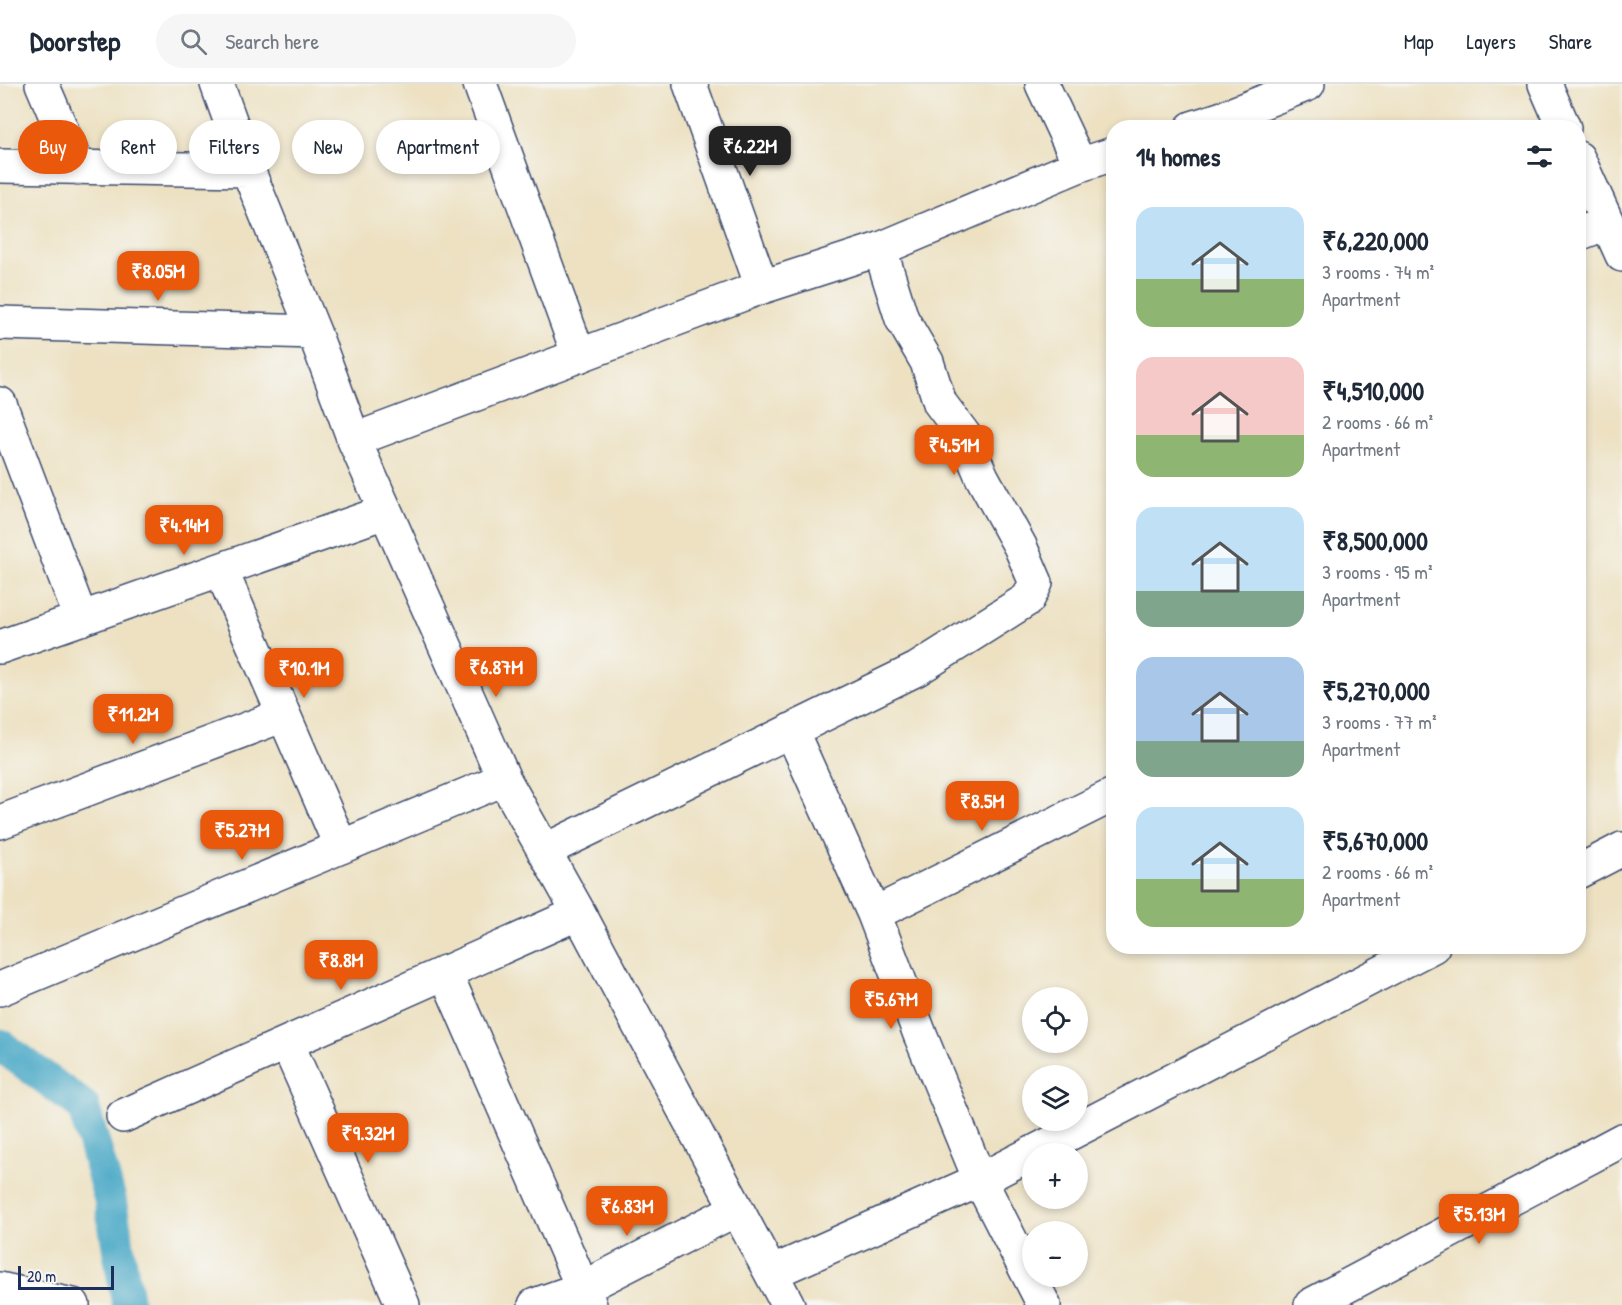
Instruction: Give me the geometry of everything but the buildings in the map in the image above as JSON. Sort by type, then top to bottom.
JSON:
[{"type":"street","points":[[42,84],[57,120]]},
{"type":"street","points":[[217,84],[230,120]]},
{"type":"street","points":[[480,84],[579,356]]},
{"type":"street","points":[[690,84],[762,287]]},
{"type":"street","points":[[1042,84],[1080,165]]},
{"type":"street","points":[[1220,120],[1260,93],[1308,84]]},
{"type":"street","points":[[1545,84],[1561,120]]},
{"type":"street","points":[[354,440],[762,287],[880,249],[1080,165],[1106,156]]},
{"type":"street","points":[[0,166],[18,166]]},
{"type":"street","points":[[88,168],[189,169]]},
{"type":"street","points":[[250,174],[314,332],[354,440],[504,779],[579,913],[788,1305]]},
{"type":"street","points":[[1586,195],[1593,228],[1622,255]]},
{"type":"street","points":[[544,851],[917,669],[1028,599],[1036,583],[1020,546],[982,477],[964,435],[940,403],[927,362],[902,319],[880,249]]},
{"type":"street","points":[[0,323],[314,332]]},
{"type":"street","points":[[0,404],[81,619]]},
{"type":"street","points":[[0,647],[385,512]]},
{"type":"street","points":[[221,570],[341,847]]},
{"type":"street","points":[[0,822],[284,715]]},
{"type":"street","points":[[791,730],[874,914],[921,1037],[980,1180],[1044,1305]]},
{"type":"street","points":[[0,989],[504,779]]},
{"type":"street","points":[[874,914],[1106,798]]},
{"type":"street","points":[[1586,868],[1622,849]]},
{"type":"street","points":[[123,1116],[579,913]]},
{"type":"street","points":[[771,1273],[980,1180],[1418,954]]},
{"type":"street","points":[[445,972],[586,1297]]},
{"type":"street","points":[[287,1043],[403,1305]]},
{"type":"street","points":[[1311,1305],[1622,1140]]},
{"type":"street","points":[[535,1305],[586,1297],[737,1209]]},
{"type":"street","points":[[0,1288],[73,1305]]},
{"type":"waterway","points":[[0,1045],[83,1106],[110,1199],[128,1305]]}]
